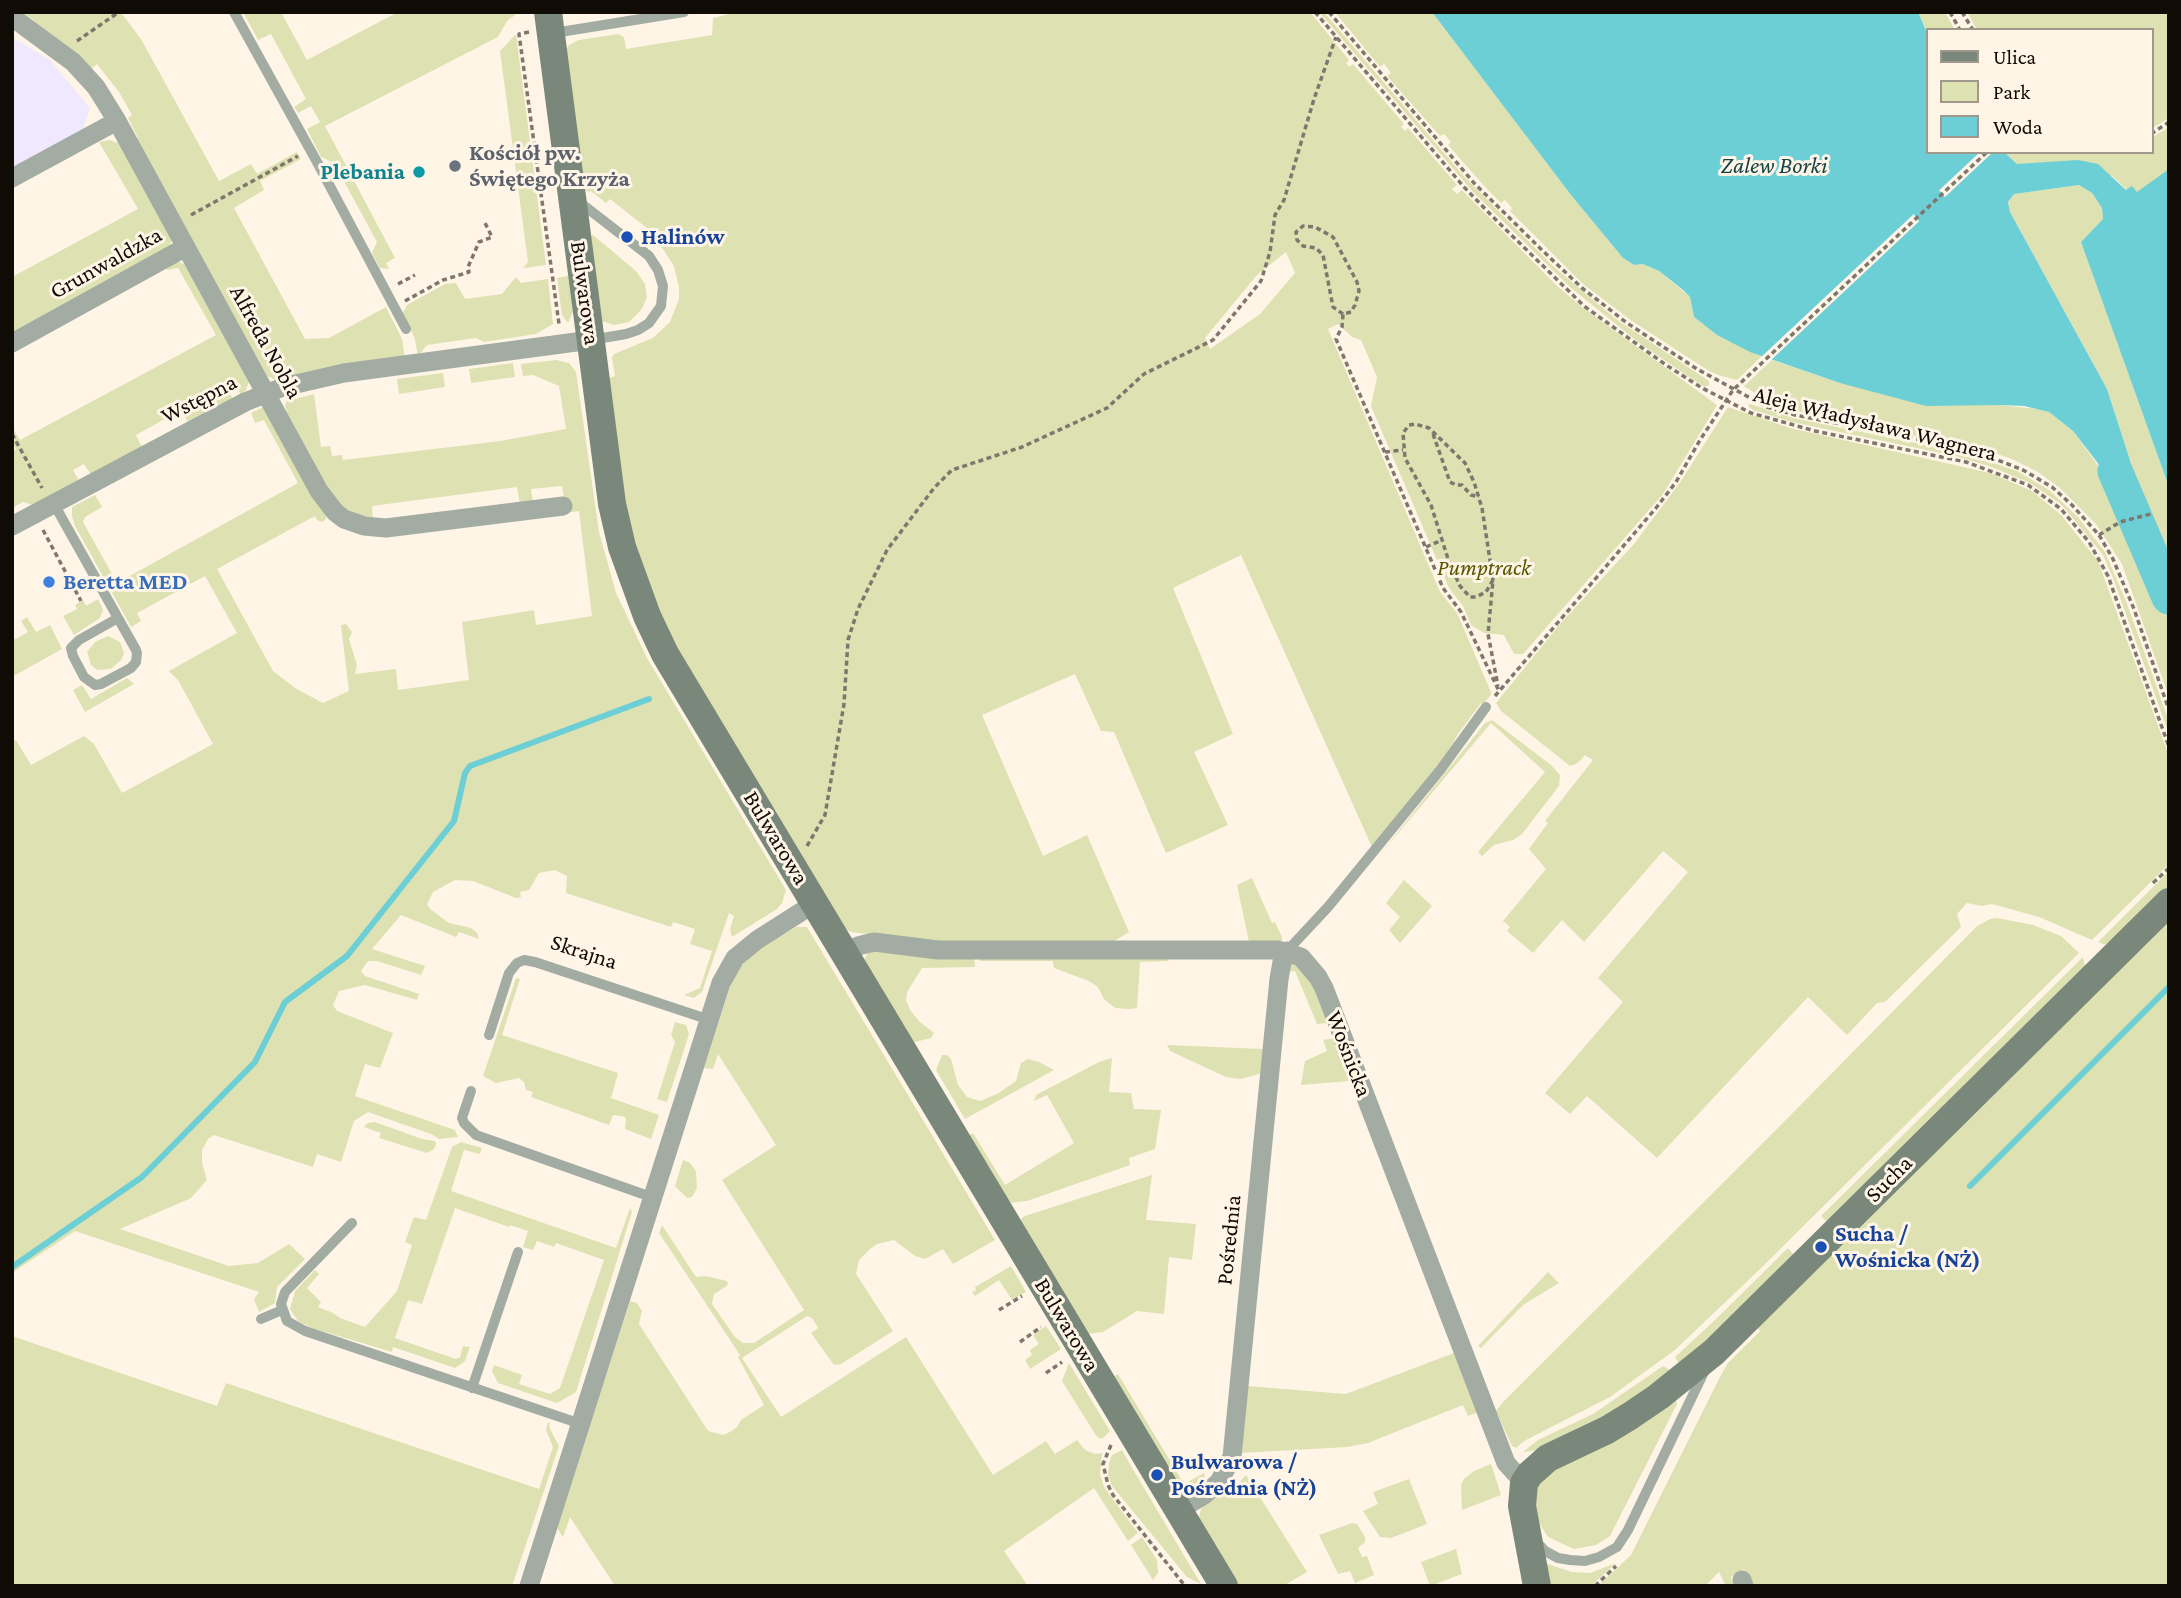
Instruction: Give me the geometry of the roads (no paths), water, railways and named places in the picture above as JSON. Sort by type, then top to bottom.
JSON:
[{"type":"street","name":"Alfreda Nobla","points":[[12,17],[61,52],[86,74],[117,121],[327,504],[344,519],[373,527],[401,527],[563,506]]},
{"type":"street","name":"Bulwarowa","points":[[545,25],[572,196],[612,504],[630,573],[647,616],[665,654],[1224,1586]]},
{"type":"street","points":[[12,178],[117,121]]},
{"type":"street","name":"Grunwaldzka","points":[[12,343],[186,247]]},
{"type":"street","name":"Wstępna","points":[[12,526],[54,507],[266,393],[344,373],[591,340]]},
{"type":"street","name":"Sucha","points":[[1524,1483],[1537,1466],[1548,1458],[1630,1416],[1714,1352],[2160,894]]},
{"type":"street","points":[[529,1586],[721,983],[735,958],[757,940],[815,903]]},
{"type":"street","points":[[845,953],[874,942],[938,950],[1287,951]]},
{"type":"street","name":"Wośnicka","points":[[1287,951],[1301,957],[1324,988],[1506,1463],[1524,1483]]},
{"type":"street","name":"Pośrednia","points":[[1179,1510],[1219,1482],[1232,1457],[1279,979],[1287,951]]},
{"type":"street","points":[[1524,1483],[1522,1506],[1537,1586]]},
{"type":"lane","points":[[234,12],[406,329]]},
{"type":"lane","points":[[545,25],[684,12]]},
{"type":"lane","points":[[572,196],[649,256],[658,270],[663,286],[661,306],[649,323],[626,334],[591,340]]},
{"type":"lane","points":[[54,507],[118,618],[136,650],[136,662],[128,670],[102,684],[94,685],[84,677],[72,656],[71,648],[79,639],[118,618]]},
{"type":"lane","points":[[1287,951],[1328,907],[1441,769],[1486,707]]},
{"type":"lane","name":"Skrajna","points":[[489,1035],[509,973],[517,963],[524,960],[710,1020]]},
{"type":"lane","points":[[471,1091],[463,1118],[464,1123],[476,1135],[654,1198]]},
{"type":"lane","points":[[352,1223],[285,1292],[282,1310],[287,1321],[300,1329],[581,1424]]},
{"type":"lane","points":[[472,1388],[518,1252]]},
{"type":"lane","points":[[261,1319],[282,1310]]},
{"type":"lane","points":[[1526,1527],[1545,1551],[1558,1558],[1585,1561],[1617,1547],[1628,1530],[1714,1352]]},
{"type":"water","name":"Zalew Borki","points":[[1432,12],[1918,12],[1926,31],[1926,154],[2006,154],[2017,164],[2078,160],[2098,164],[2126,190],[2132,186],[2137,192],[2169,169],[2169,487],[2081,242],[2103,219],[2102,208],[2092,193],[2079,185],[2014,194],[2008,202],[2010,212],[2107,389],[2129,457],[2143,513],[2129,518],[2097,462],[2073,431],[2049,412],[2024,406],[1926,406],[1840,383],[1750,352],[1717,335],[1694,317],[1690,297],[1659,271],[1643,264],[1634,265],[1623,258],[1571,195]]},
{"type":"water","points":[[2144,518],[2156,552],[2169,545],[2169,609],[2131,522]]},
{"type":"waterway","points":[[1928,204],[2024,329],[2058,364]]},
{"type":"waterway","points":[[2115,471],[2169,597]]},
{"type":"waterway","points":[[12,1267],[142,1177],[255,1062],[285,1002],[347,956],[454,821],[465,773],[470,766],[649,699]]},
{"type":"waterway","points":[[1970,1186],[2169,987]]},
{"type":"place","name":"Kościół pw. Świętego Krzyża","points":[[455,166]]},
{"type":"place","name":"Plebania","points":[[419,172]]},
{"type":"place","name":"Halinów","points":[[627,237]]},
{"type":"place","name":"Beretta MED","points":[[49,582]]},
{"type":"place","name":"Sucha / Wośnicka (NŻ)","points":[[1821,1247]]},
{"type":"place","name":"Bulwarowa / Pośrednia (NŻ)","points":[[1157,1475]]},
{"type":"park label","name":"Pumptrack","points":[[1484,568]]}]
